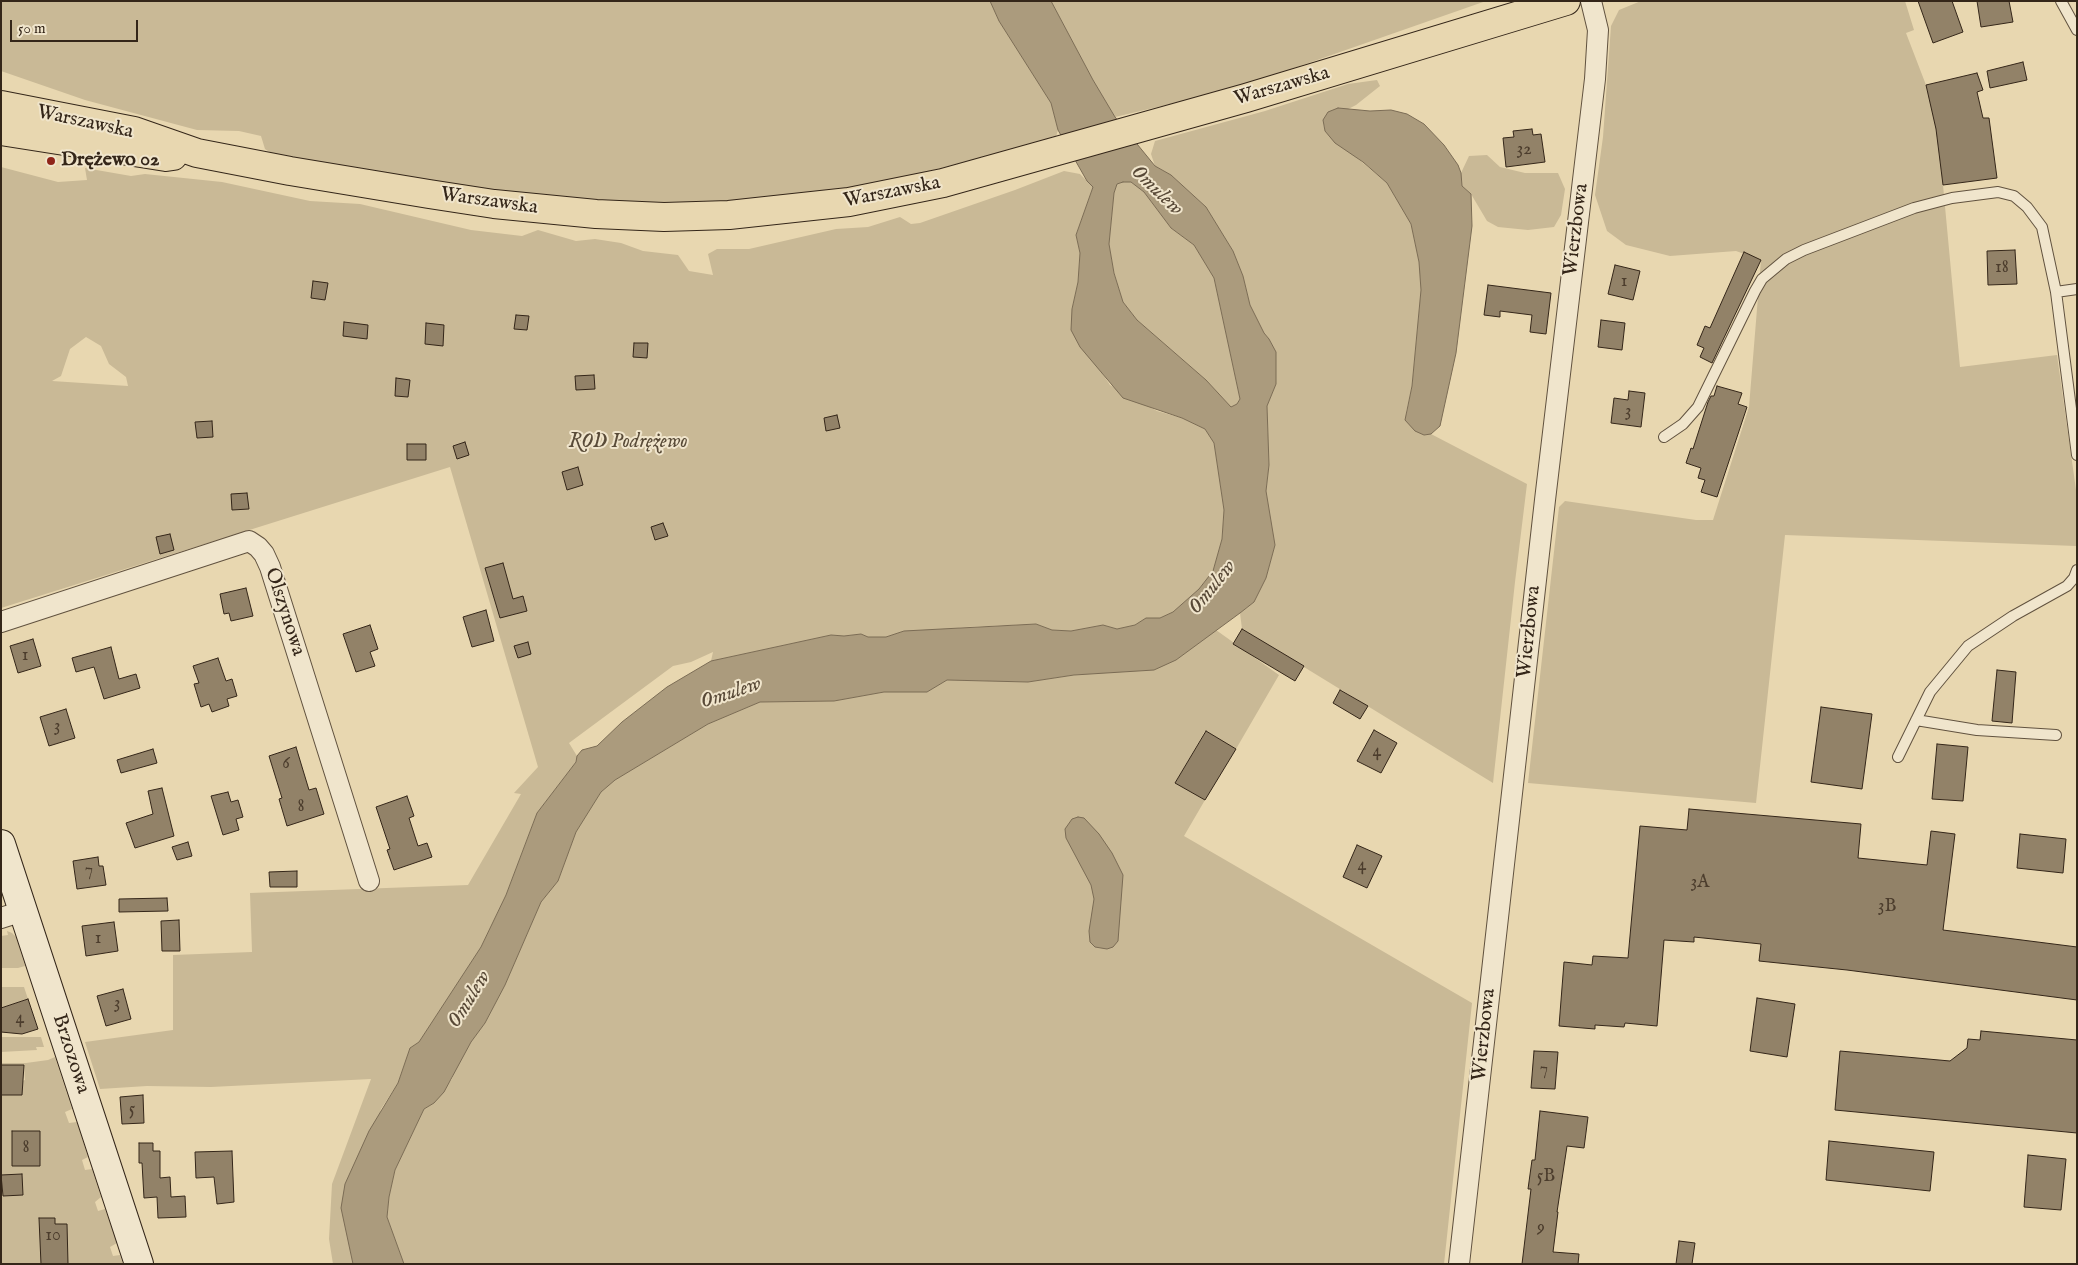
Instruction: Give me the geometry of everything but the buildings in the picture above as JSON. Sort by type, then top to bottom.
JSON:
[{"type":"main road","name":"Warszawska","points":[[1,105],[134,131],[197,153],[290,171],[494,204],[596,214],[664,217],[760,213],[849,202],[943,183],[1047,156],[1378,59],[1566,1]]},
{"type":"main road","name":"Warszawska","points":[[1,131],[166,157],[197,153]]},
{"type":"main road","name":"Brzozowa","points":[[1,844],[12,914],[139,1264]]},
{"type":"street","name":"Wierzbowa","points":[[1459,1264],[1546,490],[1595,78],[1598,30],[1591,1]]},
{"type":"street","name":"Olszynowa","points":[[1,622],[250,541],[264,554],[270,567],[369,881]]},
{"type":"lane","points":[[2061,1],[2077,30]]},
{"type":"lane","points":[[1664,437],[1683,424],[1698,407],[1755,291],[1768,274],[1786,259],[1804,250],[1914,208],[1952,198],[1998,192],[2014,196],[2027,207],[2042,227],[2056,292],[2077,455]]},
{"type":"lane","points":[[2056,292],[2077,289]]},
{"type":"lane","points":[[1898,757],[1930,692],[1968,646],[2013,616],[2058,592],[2074,578],[2077,570]]},
{"type":"lane","points":[[1916,720],[1977,730],[2056,735]]},
{"type":"green space","points":[[1,1],[990,1],[999,21],[1051,103],[1058,130],[1055,140],[909,176],[839,189],[750,200],[679,203],[594,202],[504,193],[274,155],[265,149],[261,136],[239,131],[197,130],[85,100],[1,71]]},
{"type":"green space","points":[[1051,1],[1486,1],[1260,80],[1115,117]]},
{"type":"green space","points":[[1641,1],[1905,1],[1914,30],[1906,33],[1926,85],[1936,124],[1960,367],[2057,355],[2077,497],[2076,546],[1785,535],[1756,803],[1528,783],[1559,507],[1565,501],[1696,520],[1713,520],[1749,407],[1761,260],[1736,251],[1670,256],[1626,245],[1607,231],[1595,195],[1603,137],[1611,26],[1619,10]]},
{"type":"green space","points":[[1377,80],[1380,86],[1356,105],[1323,122],[1325,131],[1387,183],[1411,224],[1419,262],[1421,290],[1412,386],[1406,413],[1424,435],[1431,434],[1527,484],[1493,783],[1242,629],[1240,613],[1254,602],[1266,578],[1275,545],[1266,491],[1269,465],[1267,406],[1276,384],[1276,352],[1250,305],[1243,276],[1233,251],[1206,207],[1171,175],[1155,166],[1151,154],[1155,141],[1265,111],[1348,84]]},
{"type":"green space","points":[[1487,155],[1500,167],[1525,173],[1558,173],[1565,189],[1561,215],[1554,227],[1528,230],[1498,227],[1487,221],[1471,194],[1462,186],[1461,173],[1469,156]]},
{"type":"green space","name":"ROD Podrężewo","points":[[1,167],[58,182],[87,180],[85,168],[131,176],[145,174],[222,182],[310,201],[360,204],[471,230],[522,236],[538,230],[576,241],[595,239],[621,243],[643,251],[678,255],[689,271],[713,275],[708,254],[717,249],[749,249],[836,229],[868,227],[900,217],[911,224],[920,223],[1064,171],[1080,174],[1093,187],[1076,235],[1080,253],[1078,282],[1072,309],[1100,370],[1110,385],[1157,411],[1182,418],[1205,429],[1214,443],[1224,510],[1222,539],[1213,571],[1199,589],[1173,612],[1160,618],[1146,618],[1135,625],[1117,629],[1103,625],[1071,631],[1052,630],[1036,624],[966,627],[934,631],[904,631],[886,637],[868,637],[861,634],[831,635],[711,661],[713,652],[691,662],[673,666],[569,743],[577,756],[576,762],[537,813],[506,895],[481,947],[419,1042],[410,1048],[398,1083],[381,1109],[351,1254],[353,1264],[333,1264],[329,1239],[332,1184],[371,1079],[211,1087],[147,1086],[100,1089],[85,1042],[173,1030],[173,955],[252,952],[250,893],[468,885],[521,794],[514,793],[538,767],[450,467],[1,608]],"holes":[[[86,337],[101,346],[109,364],[126,377],[128,386],[52,381],[61,376],[70,349]]]},
{"type":"green space","points":[[1131,182],[1144,192],[1171,228],[1194,245],[1214,278],[1240,399],[1237,404],[1231,407],[1206,380],[1137,320],[1123,302],[1114,272],[1109,244],[1114,193],[1117,184]]},
{"type":"green space","points":[[1216,630],[1279,675],[1236,749],[1205,731],[1175,783],[1205,800],[1184,836],[1472,1003],[1444,1264],[404,1264],[387,1217],[395,1170],[424,1109],[434,1103],[452,1079],[456,1067],[485,1023],[505,985],[541,902],[558,881],[576,832],[601,792],[615,780],[708,724],[760,702],[834,701],[884,692],[927,692],[947,680],[1028,682],[1176,660]]},
{"type":"green space","points":[[7,931],[16,937],[25,966],[1,968],[1,936],[8,935]]},
{"type":"green space","points":[[1,987],[24,987],[28,999],[3,1007],[1,1010]]},
{"type":"green space","points":[[1,1037],[41,1037],[44,1047],[36,1047],[37,1050],[1,1052]]},
{"type":"green space","points":[[55,1057],[72,1109],[65,1112],[69,1123],[77,1122],[88,1157],[82,1160],[85,1170],[92,1169],[101,1197],[95,1202],[98,1211],[105,1209],[117,1243],[110,1247],[113,1256],[120,1255],[123,1264],[1,1264],[1,1095],[22,1095],[22,1081],[25,1080],[24,1065],[1,1065],[1,1063],[26,1063],[48,1060]]},
{"type":"water","name":"Omulew","points":[[990,1],[1051,1],[1115,117],[1155,166],[1171,175],[1206,207],[1233,251],[1243,276],[1250,305],[1276,352],[1276,384],[1267,406],[1269,465],[1266,491],[1275,545],[1266,578],[1254,602],[1176,660],[1154,670],[1074,675],[1028,682],[947,680],[927,692],[884,692],[834,701],[760,702],[708,724],[615,780],[601,792],[576,832],[558,881],[541,902],[505,985],[485,1023],[471,1042],[444,1092],[434,1103],[424,1109],[395,1170],[387,1217],[404,1264],[353,1264],[341,1208],[345,1184],[369,1131],[398,1083],[410,1048],[419,1042],[481,947],[506,895],[537,813],[576,762],[577,756],[582,750],[597,746],[622,722],[667,687],[711,661],[831,635],[861,634],[868,637],[886,637],[904,631],[1036,624],[1052,630],[1071,631],[1103,625],[1117,629],[1135,625],[1146,618],[1160,618],[1173,612],[1199,589],[1213,571],[1222,539],[1224,510],[1214,443],[1205,429],[1182,418],[1123,398],[1080,347],[1071,330],[1080,253],[1076,235],[1093,187],[1087,181],[1058,130],[1051,103],[999,21]],"holes":[[[1131,182],[1144,192],[1171,228],[1194,245],[1214,278],[1240,399],[1237,404],[1231,407],[1206,380],[1137,320],[1123,302],[1114,273],[1109,244],[1114,193],[1117,184]]]},
{"type":"water","points":[[1338,108],[1370,111],[1391,110],[1407,114],[1424,124],[1444,145],[1458,165],[1462,186],[1471,194],[1472,226],[1456,353],[1440,426],[1431,434],[1424,435],[1415,431],[1405,420],[1412,386],[1421,290],[1419,262],[1411,224],[1387,183],[1363,162],[1335,143],[1325,131],[1323,120],[1328,112]]},
{"type":"water","points":[[1084,818],[1099,834],[1112,853],[1123,875],[1118,941],[1113,947],[1107,949],[1095,947],[1090,942],[1089,931],[1094,899],[1091,885],[1066,838],[1065,829],[1072,819]]},
{"type":"place","name":"Drężewo 02","points":[[51,161]]}]
